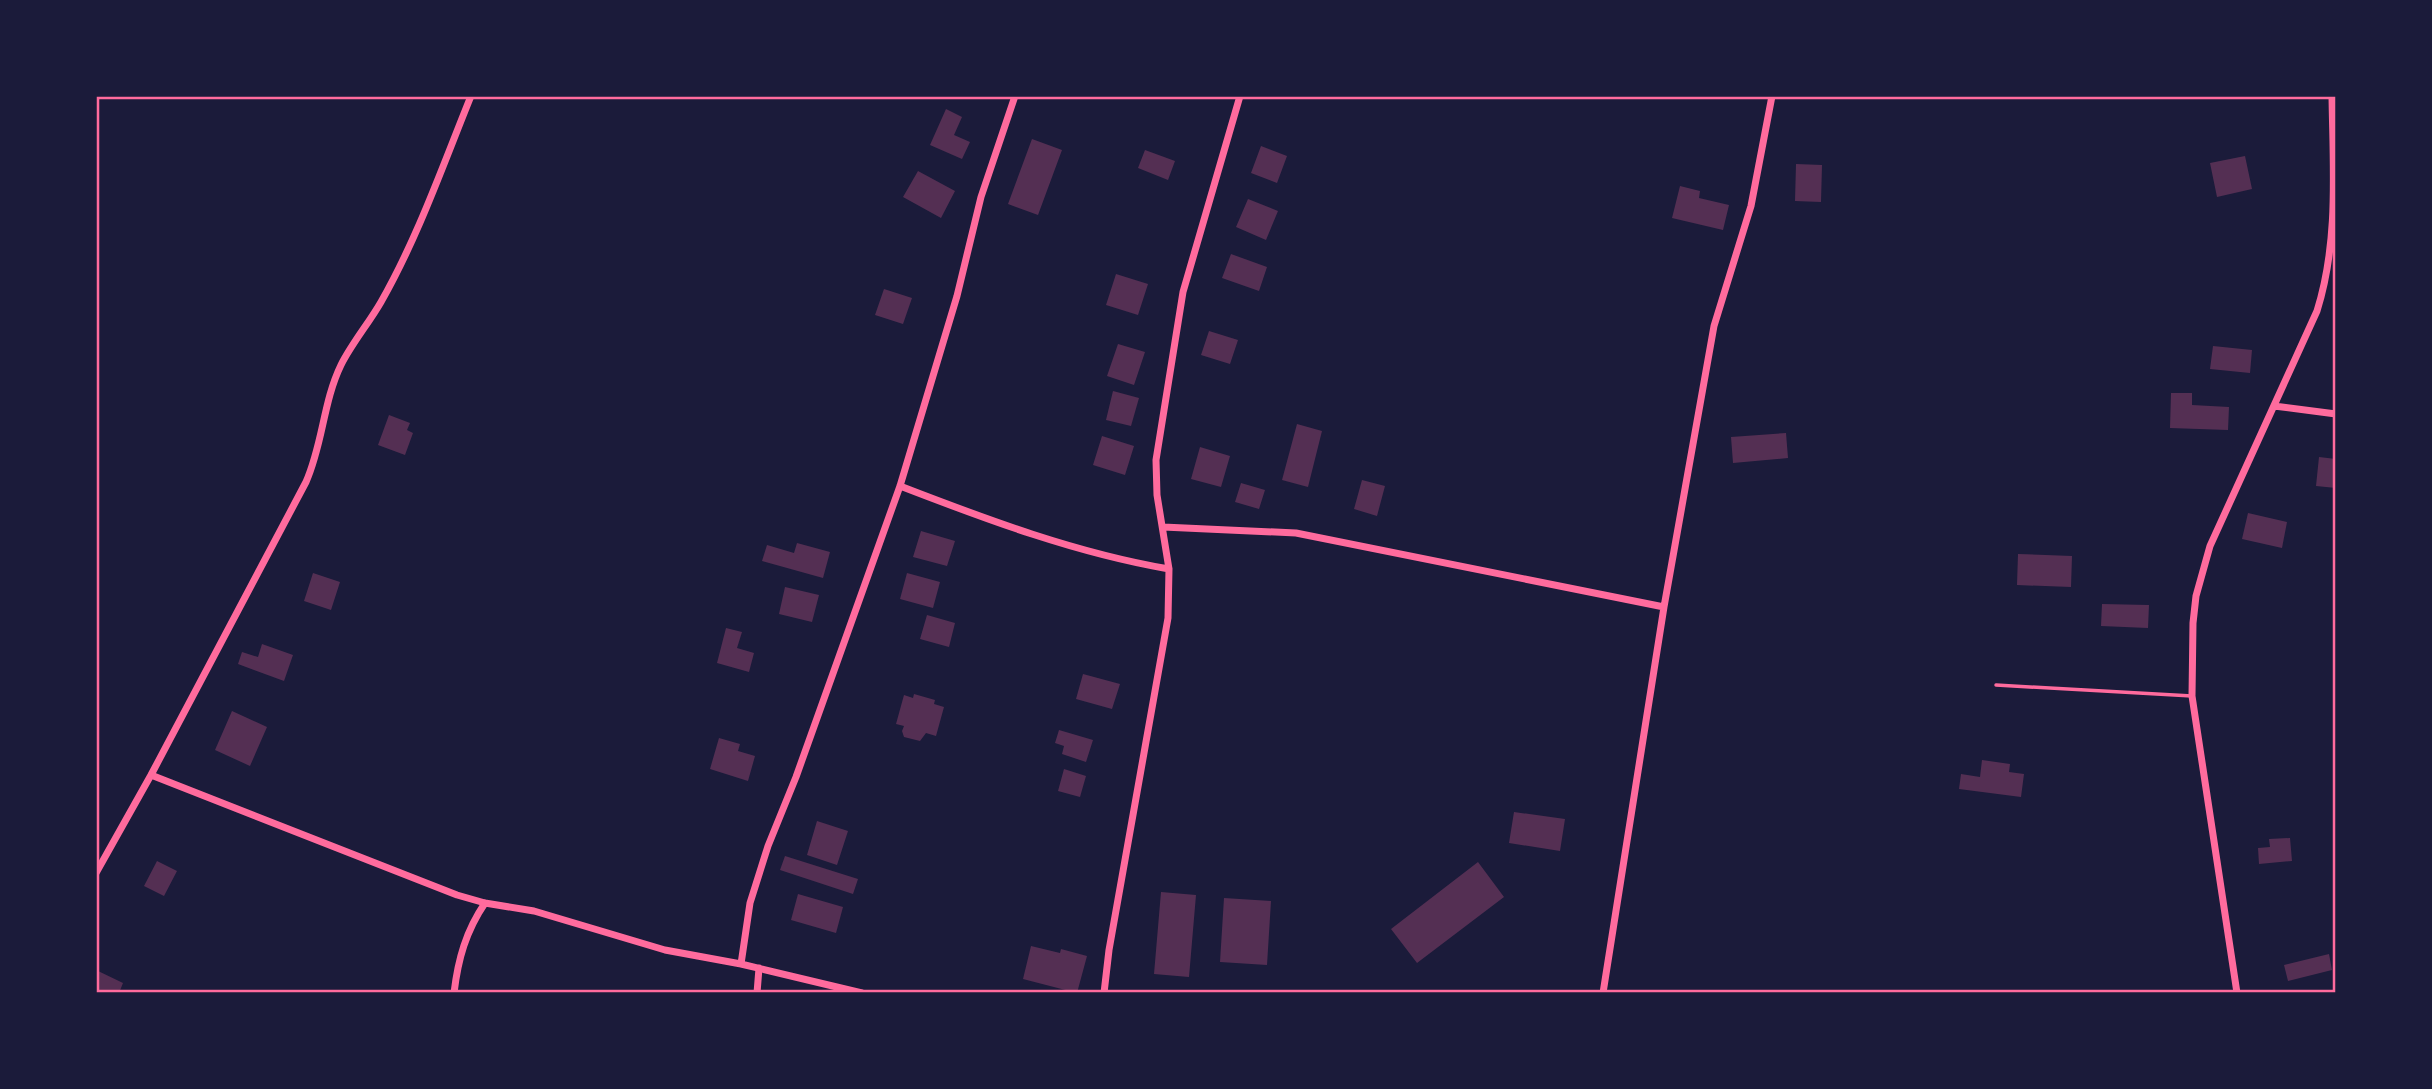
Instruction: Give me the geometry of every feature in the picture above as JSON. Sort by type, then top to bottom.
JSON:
[{"type":"street","points":[[96,873],[306,482],[315,461],[328,398],[341,364],[381,302],[397,270],[471,96]]},
{"type":"street","points":[[741,964],[750,903],[768,846],[796,777],[900,486],[957,296],[981,198],[1015,96]]},
{"type":"street","points":[[1104,993],[1108,950],[1168,618],[1169,569],[1157,495],[1156,460],[1180,310],[1240,96]]},
{"type":"street","points":[[1603,993],[1664,607],[1714,326],[1751,206],[1772,96]]},
{"type":"street","points":[[2237,993],[2192,696],[2193,623],[2210,546],[2317,311],[2329,269],[2333,222],[2332,96]]},
{"type":"street","points":[[2274,406],[2336,414]]},
{"type":"street","points":[[900,486],[979,516],[1094,554],[1169,569]]},
{"type":"street","points":[[1163,527],[1296,533],[1664,607]]},
{"type":"street","points":[[151,775],[343,849],[407,877],[485,903],[534,911],[665,950],[741,964],[862,993]]},
{"type":"street","points":[[454,993],[467,934],[485,903]]},
{"type":"street","points":[[757,993],[759,968]]},
{"type":"lane","points":[[1996,685],[2192,696]]},
{"type":"building","points":[[946,109],[962,117],[954,135],[970,142],[962,159],[930,145]]},
{"type":"building","points":[[1032,139],[1062,150],[1038,215],[1008,204]]},
{"type":"building","points":[[1261,146],[1287,156],[1277,183],[1251,173]]},
{"type":"building","points":[[1145,150],[1175,161],[1168,180],[1138,168]]},
{"type":"building","points":[[2245,156],[2252,189],[2217,197],[2210,163]]},
{"type":"building","points":[[1796,164],[1822,165],[1821,202],[1795,201]]},
{"type":"building","points":[[918,171],[955,191],[941,218],[903,197]]},
{"type":"building","points":[[1680,186],[1700,191],[1699,198],[1729,205],[1723,230],[1672,218]]},
{"type":"building","points":[[1248,199],[1278,211],[1266,240],[1236,227]]},
{"type":"building","points":[[1231,254],[1267,267],[1259,291],[1222,278]]},
{"type":"building","points":[[1116,274],[1148,284],[1138,315],[1106,305]]},
{"type":"building","points":[[884,289],[912,298],[903,324],[875,315]]},
{"type":"building","points":[[1209,331],[1238,340],[1230,364],[1201,355]]},
{"type":"building","points":[[1118,344],[1145,352],[1134,385],[1107,376]]},
{"type":"building","points":[[2213,346],[2252,350],[2250,373],[2210,369]]},
{"type":"building","points":[[1113,391],[1139,398],[1131,426],[1106,420]]},
{"type":"building","points":[[2171,393],[2192,393],[2192,405],[2229,407],[2228,430],[2170,428]]},
{"type":"building","points":[[389,415],[410,423],[407,430],[413,433],[405,455],[378,445]]},
{"type":"building","points":[[1297,424],[1322,431],[1308,487],[1282,480]]},
{"type":"building","points":[[1786,433],[1788,458],[1733,463],[1731,437]]},
{"type":"building","points":[[1102,436],[1134,446],[1125,475],[1093,465]]},
{"type":"building","points":[[1200,447],[1230,456],[1221,487],[1191,479]]},
{"type":"building","points":[[2319,457],[2336,459],[2336,488],[2316,486]]},
{"type":"building","points":[[1362,480],[1385,486],[1377,516],[1354,509]]},
{"type":"building","points":[[1241,483],[1265,490],[1259,509],[1235,502]]},
{"type":"building","points":[[2248,513],[2287,522],[2282,548],[2242,539]]},
{"type":"building","points":[[921,531],[955,541],[947,566],[913,557]]},
{"type":"building","points":[[797,543],[830,552],[823,578],[762,561],[767,545],[794,553]]},
{"type":"building","points":[[2018,554],[2072,556],[2071,587],[2017,585]]},
{"type":"building","points":[[313,573],[340,582],[331,610],[304,601]]},
{"type":"building","points":[[907,573],[940,582],[933,608],[900,599]]},
{"type":"building","points":[[785,587],[819,595],[812,622],[779,614]]},
{"type":"building","points":[[2102,604],[2149,605],[2148,628],[2101,626]]},
{"type":"building","points":[[927,615],[955,623],[949,647],[920,639]]},
{"type":"building","points":[[726,628],[742,632],[737,648],[754,653],[749,672],[717,663]]},
{"type":"building","points":[[262,644],[293,655],[284,681],[238,664],[242,652],[258,657]]},
{"type":"building","points":[[1083,674],[1120,684],[1112,709],[1076,699]]},
{"type":"building","points":[[914,694],[935,700],[934,704],[944,707],[936,736],[926,733],[920,741],[904,737],[904,726],[896,724],[904,695],[913,698]]},
{"type":"building","points":[[232,711],[267,727],[250,766],[215,750]]},
{"type":"building","points":[[1059,730],[1093,740],[1086,762],[1062,754],[1064,746],[1055,743]]},
{"type":"building","points":[[719,738],[740,744],[738,751],[755,756],[748,781],[710,769]]},
{"type":"building","points":[[1982,760],[2010,764],[2009,772],[2024,774],[2021,797],[1959,789],[1961,774],[1980,777]]},
{"type":"building","points":[[1064,769],[1086,776],[1080,797],[1058,791]]},
{"type":"building","points":[[1514,812],[1565,819],[1560,851],[1509,843]]},
{"type":"building","points":[[817,821],[848,831],[837,865],[807,855]]},
{"type":"building","points":[[2290,838],[2292,861],[2259,864],[2258,848],[2270,847],[2269,839]]},
{"type":"building","points":[[785,856],[858,879],[853,894],[780,870]]},
{"type":"building","points":[[157,861],[177,871],[164,896],[144,886]]},
{"type":"building","points":[[1478,862],[1504,897],[1417,963],[1391,929]]},
{"type":"building","points":[[1161,892],[1196,895],[1189,977],[1154,974]]},
{"type":"building","points":[[798,894],[843,907],[836,933],[791,920]]},
{"type":"building","points":[[1224,898],[1271,901],[1267,965],[1220,962]]},
{"type":"building","points":[[1031,946],[1060,953],[1061,949],[1087,956],[1077,993],[1023,979]]},
{"type":"building","points":[[2329,954],[2332,970],[2288,981],[2284,965]]},
{"type":"building","points":[[96,970],[123,983],[119,993],[96,993]]}]
